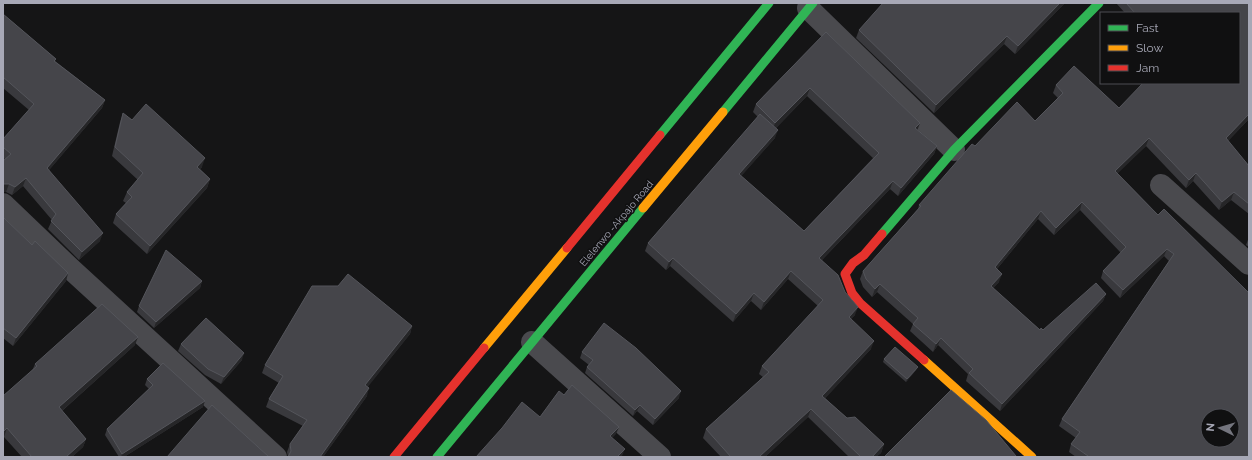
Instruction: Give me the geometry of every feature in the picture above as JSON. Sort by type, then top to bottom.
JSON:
[{"type":"main road","points":[[394,457],[769,3]]},
{"type":"main road","points":[[1032,457],[860,303],[852,293],[845,274],[853,263],[864,255],[954,150],[1100,3]]},
{"type":"main road","name":"Elelenwo -Akpajo Road","points":[[437,457],[810,6]]},
{"type":"street","points":[[810,6],[954,150]]},
{"type":"street","points":[[1161,185],[1249,264]]},
{"type":"street","points":[[3,204],[72,270],[276,457]]},
{"type":"street","points":[[532,342],[660,457]]},
{"type":"building","points":[[883,3],[1060,3],[1018,46],[1007,36],[936,105],[859,30]]},
{"type":"building","points":[[1126,3],[1249,3],[1249,114],[1226,138],[1249,166],[1249,204],[1234,192],[1222,202],[1196,173],[1189,180],[1149,138],[1115,171],[1158,215],[1164,209],[1249,293],[1249,457],[1087,457],[1088,456],[1071,444],[1080,432],[1062,419],[1174,254],[1167,249],[1123,290],[1103,271],[1126,247],[1082,202],[1056,228],[1041,211],[995,267],[1002,274],[991,286],[1040,330],[1041,328],[1043,330],[1096,283],[1106,294],[1002,404],[969,373],[973,369],[941,338],[936,344],[913,324],[918,318],[880,284],[875,289],[866,279],[863,271],[921,206],[919,205],[972,144],[975,146],[1017,102],[1035,121],[1063,93],[1056,85],[1074,66],[1119,108],[1142,84],[1240,84],[1240,12],[1134,12]]},
{"type":"building","points":[[3,14],[56,59],[54,61],[105,100],[47,168],[103,233],[82,252],[51,221],[56,214],[26,178],[15,187],[9,184],[3,184],[3,161],[11,154],[3,147],[3,139],[34,104],[3,77]]},
{"type":"building","points":[[826,32],[920,123],[915,128],[937,146],[901,188],[893,181],[819,258],[838,275],[845,292],[858,307],[849,317],[874,341],[822,396],[847,418],[855,417],[884,444],[872,457],[861,457],[811,409],[759,457],[731,457],[706,429],[769,372],[762,366],[823,300],[791,271],[764,302],[754,293],[736,314],[673,258],[669,262],[648,243],[760,114],[778,130],[739,174],[804,231],[879,153],[810,88],[775,123],[756,104]]},
{"type":"building","points":[[146,104],[205,158],[197,167],[210,179],[150,246],[116,214],[132,197],[127,192],[143,173],[115,147],[123,113],[132,120]]},
{"type":"building","points":[[3,217],[32,245],[35,241],[68,273],[16,338],[3,328]]},
{"type":"building","points":[[166,250],[202,281],[156,322],[139,306]]},
{"type":"building","points":[[348,274],[412,326],[365,385],[369,388],[320,457],[288,457],[291,451],[290,444],[307,420],[269,399],[283,376],[265,365],[312,286],[338,286]]},
{"type":"building","points":[[102,304],[138,337],[59,407],[86,439],[66,457],[32,457],[7,428],[3,432],[3,396],[37,366],[35,364]]},
{"type":"building","points":[[206,318],[244,353],[224,377],[208,369],[181,344]]},
{"type":"building","points":[[604,323],[636,348],[681,391],[655,419],[640,405],[635,410],[587,367],[593,360],[582,352]]},
{"type":"building","points":[[895,347],[918,367],[907,379],[884,359]]},
{"type":"building","points":[[163,363],[205,401],[122,454],[107,429],[153,385],[147,379]]},
{"type":"building","points":[[572,385],[619,427],[610,436],[625,449],[617,457],[476,457],[502,428],[522,402],[540,417],[559,391],[564,395]]},
{"type":"building","points":[[951,390],[986,420],[1016,456],[886,457],[885,456]]},
{"type":"building","points":[[212,405],[269,457],[167,457]]},
{"type":"traffic: fast","points":[[660,135],[769,3]]},
{"type":"traffic: fast","points":[[723,112],[813,3]]},
{"type":"traffic: fast","points":[[882,234],[954,150],[1099,3]]},
{"type":"traffic: fast","points":[[437,457],[643,208]]},
{"type":"traffic: slow","points":[[643,208],[723,112]]},
{"type":"traffic: slow","points":[[484,348],[567,248]]},
{"type":"traffic: slow","points":[[924,360],[1032,457]]},
{"type":"traffic: jam","points":[[567,248],[660,135]]},
{"type":"traffic: jam","points":[[882,234],[864,255],[853,263],[845,274],[852,293],[860,303],[924,360]]},
{"type":"traffic: jam","points":[[394,457],[484,348]]}]
